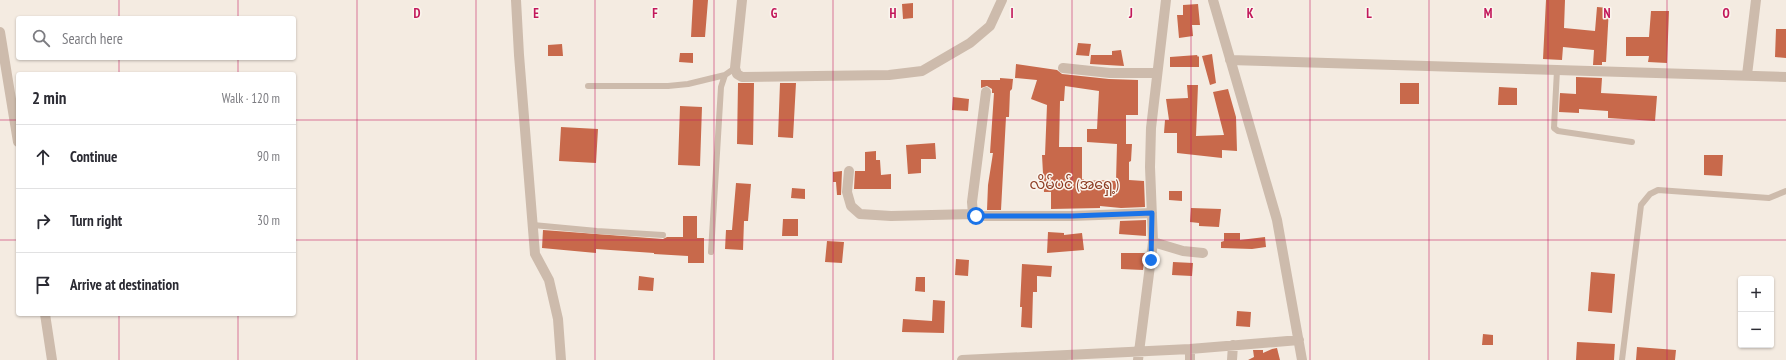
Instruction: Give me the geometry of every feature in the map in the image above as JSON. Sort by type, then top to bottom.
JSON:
[{"type":"street","points":[[516,0],[535,254],[549,280],[558,319],[561,360]]},
{"type":"street","points":[[742,0],[735,68],[737,74],[742,77],[889,75],[922,71],[949,57],[970,43],[990,26],[1002,0]]},
{"type":"street","points":[[1139,356],[1153,242],[1150,128],[1166,0]]},
{"type":"street","points":[[1212,0],[1277,220],[1302,360]]},
{"type":"street","points":[[1747,75],[1756,0]]},
{"type":"street","points":[[0,32],[16,130]]},
{"type":"street","points":[[1230,60],[1786,77]]},
{"type":"street","points":[[1063,68],[1096,72],[1156,73]]},
{"type":"street","points":[[973,214],[972,202],[986,92]]},
{"type":"street","points":[[849,171],[847,192],[851,206],[860,214],[891,216],[973,214],[976,216],[1019,217],[1152,213]]},
{"type":"street","points":[[1153,242],[1183,251],[1203,253]]},
{"type":"street","points":[[45,316],[52,360]]},
{"type":"street","points":[[962,360],[1066,354],[1139,356],[1190,349],[1298,340]]},
{"type":"street","points":[[1232,360],[1233,345]]},
{"type":"street","points":[[1190,349],[1190,360]]},
{"type":"lane","points":[[588,86],[668,86],[693,83],[725,75],[735,68]]},
{"type":"lane","points":[[1557,70],[1554,128],[1558,131],[1632,142]]},
{"type":"lane","points":[[711,252],[721,87],[725,75]]},
{"type":"lane","points":[[1622,360],[1642,205],[1650,194],[1658,190],[1769,198],[1786,190]]},
{"type":"lane","points":[[533,225],[597,232],[663,234]]},
{"type":"building","points":[[693,0],[708,0],[705,37],[691,37]]},
{"type":"building","points":[[1546,0],[1565,0],[1564,28],[1595,31],[1597,7],[1609,8],[1606,62],[1602,62],[1602,65],[1593,65],[1594,50],[1563,47],[1562,60],[1543,59]]},
{"type":"building","points":[[913,3],[913,18],[903,19],[902,4]]},
{"type":"building","points":[[1198,4],[1200,25],[1192,25],[1193,36],[1179,38],[1177,15],[1183,15],[1183,5]]},
{"type":"building","points":[[1651,11],[1669,11],[1667,63],[1648,62],[1649,56],[1626,56],[1626,37],[1649,37]]},
{"type":"building","points":[[1776,29],[1786,29],[1786,58],[1775,57]]},
{"type":"building","points":[[1078,43],[1091,44],[1089,56],[1076,55]]},
{"type":"building","points":[[562,44],[563,56],[548,56],[548,45]]},
{"type":"building","points":[[1121,50],[1124,66],[1090,64],[1091,55],[1112,55],[1112,51]]},
{"type":"building","points":[[680,53],[693,53],[693,63],[679,62]]},
{"type":"building","points":[[1212,54],[1216,83],[1210,85],[1202,56]]},
{"type":"building","points":[[1197,55],[1198,57],[1199,56],[1199,67],[1170,67],[1170,57]]},
{"type":"building","points":[[1016,64],[1057,70],[1062,74],[1109,79],[1138,80],[1138,115],[1126,115],[1126,144],[1132,144],[1131,161],[1129,162],[1129,180],[1144,181],[1145,207],[1121,208],[1100,206],[1100,208],[1051,209],[1051,192],[1044,192],[1042,155],[1045,155],[1047,105],[1031,99],[1037,80],[1015,78]],"holes":[[[1065,86],[1099,91],[1097,129],[1087,129],[1087,142],[1117,144],[1116,181],[1098,180],[1084,182],[1084,179],[1082,179],[1082,147],[1059,147],[1060,101],[1064,101]]]},
{"type":"building","points":[[1576,77],[1602,78],[1601,93],[1657,96],[1655,121],[1608,118],[1608,111],[1579,109],[1579,113],[1559,112],[1560,93],[1576,94]]},
{"type":"building","points":[[1000,78],[1013,79],[1012,89],[1010,91],[1009,117],[1006,117],[1001,210],[987,210],[988,185],[993,153],[990,153],[994,93],[992,93],[992,89],[987,86],[981,88],[981,80],[1000,80]]},
{"type":"building","points":[[738,83],[754,83],[753,145],[737,144]]},
{"type":"building","points":[[780,83],[796,83],[793,138],[778,137]]},
{"type":"building","points":[[1400,83],[1419,83],[1419,104],[1400,104]]},
{"type":"building","points":[[1187,85],[1198,85],[1196,136],[1224,135],[1213,92],[1228,89],[1236,117],[1237,151],[1222,150],[1222,158],[1177,153],[1177,133],[1164,133],[1165,120],[1169,120],[1166,99],[1188,98]]},
{"type":"building","points":[[1499,87],[1517,88],[1517,105],[1498,105]]},
{"type":"building","points":[[953,97],[969,99],[968,111],[952,110]]},
{"type":"building","points":[[680,106],[702,107],[700,166],[678,165]]},
{"type":"building","points":[[561,127],[598,129],[596,163],[559,161]]},
{"type":"building","points":[[935,143],[936,159],[921,159],[921,173],[908,174],[906,145]]},
{"type":"building","points":[[876,151],[876,160],[880,160],[881,175],[891,174],[891,189],[854,189],[855,171],[865,171],[865,152]]},
{"type":"building","points":[[1704,155],[1723,155],[1722,176],[1704,175]]},
{"type":"building","points":[[842,171],[841,195],[837,195],[836,182],[833,182],[833,172]]},
{"type":"building","points":[[736,183],[751,184],[748,221],[744,221],[743,250],[725,249],[726,230],[732,230]]},
{"type":"building","points":[[792,188],[805,189],[805,199],[791,198]]},
{"type":"building","points":[[1169,191],[1182,191],[1182,201],[1169,200]]},
{"type":"building","points":[[1191,208],[1221,209],[1219,227],[1199,226],[1199,223],[1190,222]]},
{"type":"building","points":[[683,216],[697,216],[697,238],[704,238],[704,263],[688,263],[688,256],[596,249],[596,253],[542,248],[543,230],[663,239],[667,237],[683,237]]},
{"type":"building","points":[[783,219],[798,219],[798,236],[782,236]]},
{"type":"building","points":[[1146,220],[1146,236],[1119,234],[1120,221]]},
{"type":"building","points":[[1048,232],[1064,233],[1064,235],[1082,233],[1084,250],[1047,253]]},
{"type":"building","points":[[1224,233],[1240,233],[1240,240],[1265,237],[1266,247],[1252,249],[1221,248],[1221,242],[1224,241]]},
{"type":"building","points":[[827,241],[844,242],[842,263],[825,262]]},
{"type":"building","points":[[1121,253],[1145,253],[1143,270],[1121,269]]},
{"type":"building","points":[[956,259],[969,260],[968,276],[955,275]]},
{"type":"building","points":[[1173,262],[1193,263],[1192,276],[1172,275]]},
{"type":"building","points":[[1022,264],[1052,266],[1051,277],[1037,276],[1037,292],[1033,292],[1032,328],[1021,327],[1022,307],[1020,307]]},
{"type":"building","points":[[1591,272],[1615,274],[1612,313],[1588,311]]},
{"type":"building","points":[[639,276],[654,278],[653,291],[638,290]]},
{"type":"building","points":[[916,277],[925,277],[925,292],[915,291]]},
{"type":"building","points":[[933,300],[945,301],[944,333],[902,332],[903,319],[932,321]]},
{"type":"building","points":[[1237,311],[1251,312],[1250,327],[1236,326]]},
{"type":"building","points":[[1483,334],[1493,335],[1493,345],[1482,345]]},
{"type":"building","points":[[1577,342],[1615,344],[1614,360],[1576,360]]},
{"type":"building","points":[[1637,347],[1676,350],[1675,360],[1636,360]]},
{"type":"building","points":[[1277,348],[1280,360],[1248,360],[1254,357],[1253,350],[1263,350],[1263,353]]},
{"type":"district","name":"လိမ်ပင် (အရှေ့)","points":[[1074,184]]},
{"type":"route","points":[[976,216],[1019,217],[1152,213],[1153,242],[1151,260]]}]
